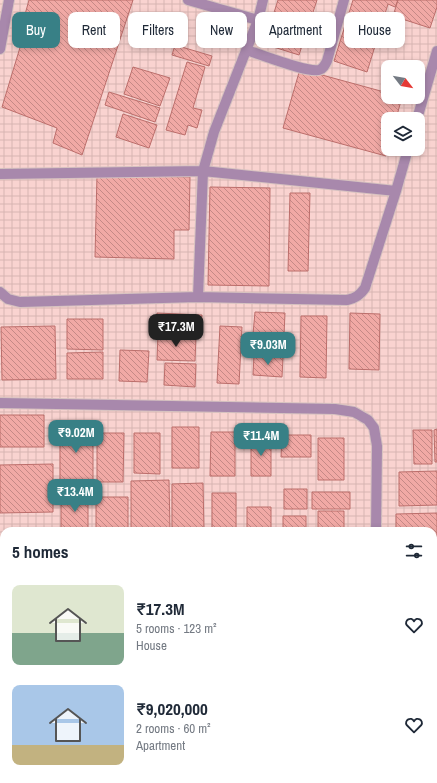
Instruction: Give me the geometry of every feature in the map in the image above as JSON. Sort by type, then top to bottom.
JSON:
[{"type":"street","points":[[0,49],[9,0]]},
{"type":"street","points":[[188,0],[255,19]]},
{"type":"street","points":[[260,12],[263,0]]},
{"type":"street","points":[[246,50],[302,68],[320,70],[324,67],[327,61],[344,0]]},
{"type":"street","points":[[198,297],[203,171],[214,132],[255,28]]},
{"type":"street","points":[[419,112],[437,51]]},
{"type":"street","points":[[0,292],[8,300],[20,302],[198,297],[347,300],[354,298],[365,288],[406,156]]},
{"type":"street","points":[[0,174],[203,171],[396,191]]},
{"type":"street","points":[[0,403],[335,409],[354,412],[368,420],[374,428],[377,446],[376,527]]},
{"type":"shaded area","points":[[0,0],[437,0],[437,527],[0,527]]},
{"type":"building","points":[[29,0],[133,0],[120,40],[120,12],[68,12],[68,48],[117,48],[82,155],[53,143],[57,128],[2,107],[20,48],[60,48],[60,12],[26,12]]},
{"type":"building","points":[[278,0],[317,0],[313,12],[274,12]]},
{"type":"building","points":[[353,0],[398,0],[395,7],[388,4],[386,12],[349,12]]},
{"type":"building","points":[[398,0],[437,0],[437,7],[430,28],[405,20],[405,12],[394,12]]},
{"type":"building","points":[[344,29],[344,48],[374,48],[367,72],[334,61]]},
{"type":"building","points":[[174,48],[185,48],[212,56],[209,66],[172,55]]},
{"type":"building","points":[[277,48],[301,48],[299,55]]},
{"type":"building","points":[[187,62],[205,67],[193,108],[202,110],[197,128],[188,125],[185,135],[166,130]]},
{"type":"building","points":[[133,67],[170,78],[160,106],[124,94]]},
{"type":"building","points":[[300,69],[381,91],[381,104],[400,104],[398,112],[381,112],[381,155],[283,128]]},
{"type":"building","points":[[109,92],[160,108],[155,122],[105,105]]},
{"type":"building","points":[[123,114],[157,125],[149,148],[116,137]]},
{"type":"building","points":[[97,175],[190,177],[189,230],[174,230],[174,259],[95,257]]},
{"type":"building","points":[[210,187],[270,188],[269,286],[208,285]]},
{"type":"building","points":[[290,193],[310,193],[308,271],[288,271]]},
{"type":"building","points":[[255,312],[285,313],[284,335],[253,334]]},
{"type":"building","points":[[157,313],[202,315],[201,335],[156,333]]},
{"type":"building","points":[[350,313],[380,314],[379,370],[349,369]]},
{"type":"building","points":[[301,316],[327,316],[326,378],[300,377]]},
{"type":"building","points":[[67,319],[103,319],[103,350],[67,349]]},
{"type":"building","points":[[55,326],[56,379],[2,380],[1,327]]},
{"type":"building","points":[[220,326],[242,327],[239,384],[217,383]]},
{"type":"building","points":[[158,334],[196,336],[195,361],[157,360]]},
{"type":"building","points":[[255,335],[284,337],[284,354],[254,353]]},
{"type":"building","points":[[120,350],[149,351],[147,382],[119,381]]},
{"type":"building","points":[[103,352],[103,379],[67,379],[67,353]]},
{"type":"building","points":[[254,355],[283,357],[282,377],[253,375]]},
{"type":"building","points":[[165,363],[196,364],[195,387],[164,385]]},
{"type":"building","points":[[0,415],[44,415],[44,447],[0,447]]},
{"type":"building","points":[[172,427],[199,427],[199,468],[172,468]]},
{"type":"building","points":[[60,428],[93,428],[93,481],[60,481]]},
{"type":"building","points":[[437,429],[437,462],[435,462],[434,430]]},
{"type":"building","points":[[413,430],[432,430],[432,464],[414,464]]},
{"type":"building","points":[[211,432],[235,432],[235,476],[210,476]]},
{"type":"building","points":[[97,433],[124,433],[123,482],[97,482]]},
{"type":"building","points":[[134,433],[160,433],[160,474],[134,473]]},
{"type":"building","points":[[282,435],[311,435],[311,457],[281,457]]},
{"type":"building","points":[[271,437],[271,476],[251,476],[251,438]]},
{"type":"building","points":[[318,438],[344,438],[344,480],[318,480]]},
{"type":"building","points":[[53,464],[53,512],[0,513],[0,465]]},
{"type":"building","points":[[437,471],[437,505],[399,506],[399,472]]},
{"type":"building","points":[[169,480],[170,527],[131,527],[131,481]]},
{"type":"building","points":[[203,483],[204,527],[172,527],[172,484]]},
{"type":"building","points":[[284,489],[307,489],[307,509],[284,509]]},
{"type":"building","points":[[312,492],[350,492],[350,509],[312,509]]},
{"type":"building","points":[[212,493],[236,493],[236,527],[212,527]]},
{"type":"building","points":[[88,495],[88,527],[61,527],[61,496]]},
{"type":"building","points":[[96,497],[128,497],[128,527],[96,527]]},
{"type":"building","points":[[247,507],[271,507],[271,527],[247,527]]},
{"type":"building","points":[[318,511],[344,511],[344,527],[318,527]]},
{"type":"building","points":[[437,513],[437,527],[396,527],[396,514]]},
{"type":"building","points":[[283,516],[306,516],[306,527],[283,527]]}]
